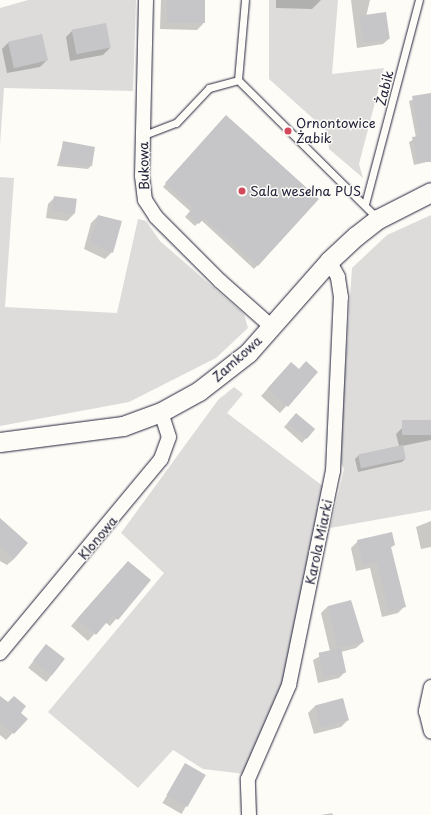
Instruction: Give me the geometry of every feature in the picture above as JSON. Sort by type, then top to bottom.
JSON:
[{"type":"street","name":"Bukowa","points":[[146,0],[144,135],[145,200],[156,217],[272,327]]},
{"type":"street","name":"Zamkowa","points":[[0,442],[123,426],[161,412],[226,372],[272,327],[329,261],[378,219],[431,192]]},
{"type":"street","name":"Karola Miarki","points":[[249,815],[248,779],[289,685],[333,471],[341,298],[338,277],[329,261]]},
{"type":"street","name":"Klonowa","points":[[0,653],[161,459],[169,437],[161,412]]},
{"type":"street","points":[[430,689],[426,711],[431,731]]},
{"type":"lane","points":[[238,80],[245,0]]},
{"type":"lane","name":"Żabik","points":[[365,204],[419,0]]},
{"type":"lane","points":[[144,135],[176,123],[209,88],[238,80]]},
{"type":"lane","points":[[238,80],[365,204],[378,219]]},
{"type":"shaded area","points":[[28,0],[136,0],[133,91],[4,88],[0,145],[0,8]]},
{"type":"shaded area","points":[[269,0],[338,0],[332,74],[384,68],[359,164],[363,178],[329,149],[327,131],[269,79]]},
{"type":"shaded area","points":[[0,177],[14,178],[5,307],[117,313],[138,219],[146,221],[160,241],[244,314],[248,328],[216,358],[129,402],[0,426]]},
{"type":"shaded area","points":[[431,215],[431,510],[330,528],[344,469],[339,458],[352,268],[387,235]]},
{"type":"shaded area","points":[[234,387],[243,394],[227,413],[324,487],[282,694],[245,774],[203,769],[173,750],[138,788],[48,712],[164,573],[121,533],[218,400]]},
{"type":"building","points":[[167,0],[205,0],[205,23],[167,23]]},
{"type":"building","points":[[386,12],[390,39],[363,42],[359,16]]},
{"type":"building","points":[[106,23],[111,48],[76,54],[72,30]]},
{"type":"building","points":[[42,34],[48,60],[14,68],[8,42]]},
{"type":"building","points":[[431,93],[431,162],[418,162],[412,137],[419,136],[412,96]]},
{"type":"building","name":"Sala weselna PUS","points":[[226,115],[319,199],[258,266],[204,218],[199,224],[188,214],[193,208],[165,183]]},
{"type":"building","points":[[63,141],[95,147],[92,166],[60,163]]},
{"type":"building","points":[[54,196],[77,199],[75,214],[52,211]]},
{"type":"building","points":[[98,215],[122,221],[113,253],[90,242]]},
{"type":"building","points":[[306,361],[318,372],[288,407],[267,389],[291,362],[299,369]]},
{"type":"building","points":[[296,413],[315,429],[307,439],[288,423]]},
{"type":"building","points":[[402,420],[431,420],[431,435],[402,435]]},
{"type":"building","points":[[403,445],[406,459],[361,468],[358,455]]},
{"type":"building","points":[[0,518],[28,543],[14,559],[0,547]]},
{"type":"building","points":[[392,532],[395,545],[391,547],[406,607],[389,611],[377,562],[363,565],[357,540]]},
{"type":"building","points":[[128,561],[151,580],[118,620],[112,616],[96,635],[77,619]]},
{"type":"building","points":[[351,600],[364,642],[337,647],[328,606]]},
{"type":"building","points":[[46,644],[65,659],[52,675],[33,661]]},
{"type":"building","points":[[341,648],[346,672],[324,677],[319,653]]},
{"type":"building","points":[[0,696],[8,702],[14,696],[26,706],[21,713],[28,719],[14,734],[0,722]]},
{"type":"building","points":[[343,698],[349,720],[321,728],[315,706]]},
{"type":"building","points":[[185,763],[206,775],[187,807],[166,795]]},
{"type":"place","name":"Ornontowice Żabik","points":[[288,131]]},
{"type":"place","name":"Sala weselna PUS","points":[[242,191]]}]
